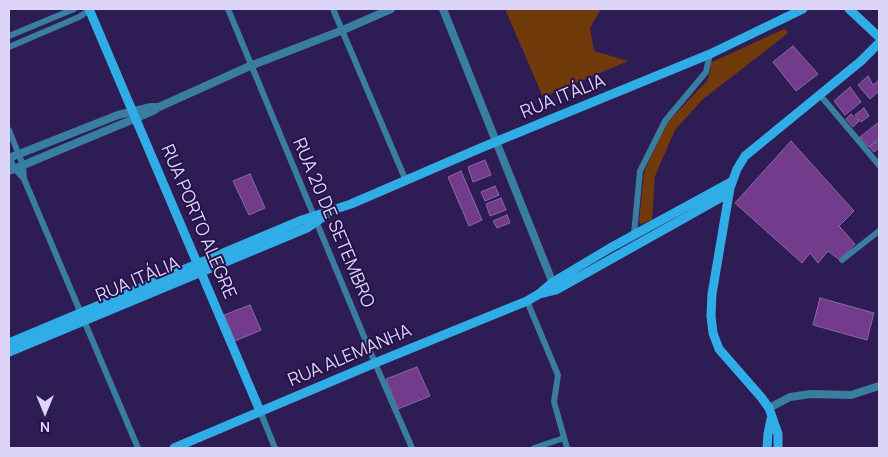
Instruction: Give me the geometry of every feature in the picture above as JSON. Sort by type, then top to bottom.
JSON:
[{"type":"main road","name":"RUA PORTO ALEGRE","points":[[90,9],[260,411]]},
{"type":"main road","name":"RUA ITÁLIA","points":[[9,352],[16,343],[200,268],[497,141],[710,54],[803,9]]},
{"type":"main road","points":[[849,9],[879,37]]},
{"type":"main road","points":[[778,448],[778,434],[768,408],[719,349],[713,333],[711,316],[712,294],[730,188],[745,156],[861,61],[879,43]]},
{"type":"main road","name":"RUA ALEMANHA","points":[[554,286],[634,234],[730,188]]},
{"type":"main road","name":"RUA ALEMANHA","points":[[174,448],[527,301],[730,188]]},
{"type":"main road","points":[[767,448],[772,419]]},
{"type":"street","points":[[9,36],[74,9]]},
{"type":"street","points":[[9,47],[90,9]]},
{"type":"street","name":"RUA 20 DE SETEMBRO","points":[[228,9],[250,66],[412,448]]},
{"type":"street","points":[[333,9],[406,181]]},
{"type":"street","points":[[24,179],[12,170],[9,158],[62,137],[135,114],[153,112],[159,107],[250,66],[390,9]]},
{"type":"street","points":[[443,9],[554,286]]},
{"type":"street","points":[[21,31],[24,41]]},
{"type":"street","points":[[634,234],[640,171],[665,121],[706,72],[710,54]]},
{"type":"street","points":[[820,95],[879,165]]},
{"type":"street","points":[[12,170],[67,147],[135,114]]},
{"type":"street","points":[[9,130],[23,165],[24,179],[138,448]]},
{"type":"street","points":[[62,137],[67,147]]},
{"type":"street","points":[[842,260],[879,230]]},
{"type":"street","points":[[527,301],[558,375],[554,402],[567,448]]},
{"type":"street","points":[[768,408],[790,397],[811,394],[851,395],[879,386]]},
{"type":"street","name":"RUA PORTO ALEGRE","points":[[260,411],[275,448]]},
{"type":"street","points":[[534,448],[564,438]]},
{"type":"shaded area","points":[[505,9],[601,9],[590,28],[594,51],[628,61],[543,97]]},
{"type":"shaded area","points":[[784,29],[788,31],[787,34],[702,100],[675,130],[655,176],[652,220],[641,224],[639,222],[644,172],[665,125],[707,81],[711,69],[710,63]]},
{"type":"building","points":[[793,46],[818,74],[796,91],[773,62]]},
{"type":"building","points":[[868,76],[873,85],[879,82],[879,91],[870,99],[858,85]]},
{"type":"building","points":[[850,87],[861,102],[845,115],[834,101]]},
{"type":"building","points":[[864,108],[869,116],[861,122],[855,115]]},
{"type":"building","points":[[851,114],[859,121],[853,127],[846,119]]},
{"type":"building","points":[[879,122],[879,138],[869,147],[860,137]]},
{"type":"building","points":[[879,140],[879,148],[874,152],[870,147]]},
{"type":"building","points":[[791,141],[854,211],[839,226],[855,244],[840,260],[828,251],[818,263],[810,253],[802,263],[735,203]]},
{"type":"building","points":[[485,160],[491,175],[473,182],[468,167]]},
{"type":"building","points":[[461,171],[482,220],[469,226],[448,177]]},
{"type":"building","points":[[250,174],[265,208],[249,215],[233,181]]},
{"type":"building","points":[[495,186],[499,195],[485,201],[481,192]]},
{"type":"building","points":[[501,198],[506,210],[490,216],[486,204]]},
{"type":"building","points":[[507,215],[510,223],[497,228],[493,221]]},
{"type":"building","points":[[820,298],[874,313],[867,340],[813,325]]},
{"type":"building","points":[[250,305],[261,330],[235,341],[224,315]]},
{"type":"building","points":[[417,367],[430,396],[398,409],[386,379]]}]
